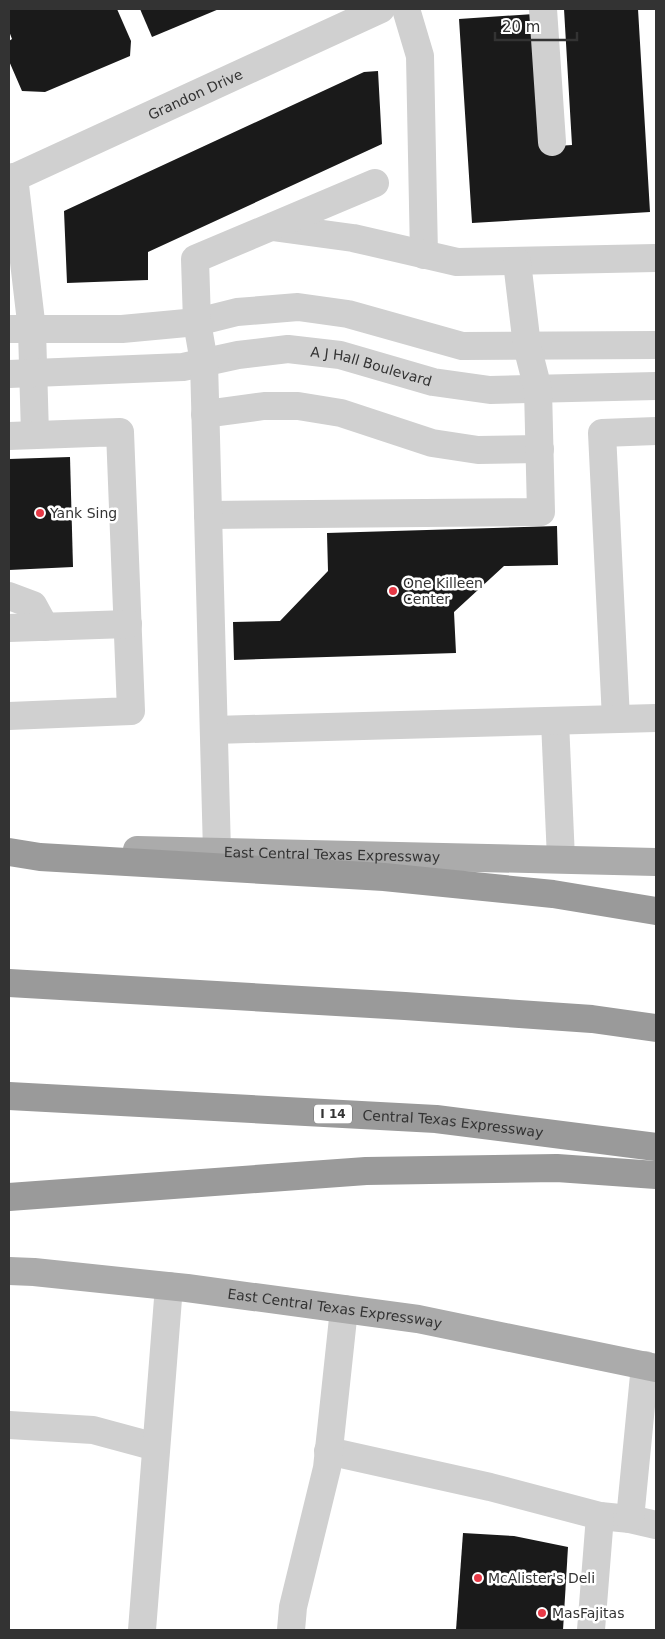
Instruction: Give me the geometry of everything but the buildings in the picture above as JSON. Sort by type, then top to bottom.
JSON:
[{"type":"highway","points":[[9,852],[40,857],[384,877],[554,894],[656,911]]},
{"type":"highway","points":[[9,983],[415,1006],[592,1019],[656,1028]]},
{"type":"highway","name":"Central Texas Expressway","points":[[9,1096],[436,1119],[656,1147]]},
{"type":"highway","points":[[9,1197],[366,1171],[557,1168],[656,1175]]},
{"type":"main road","name":"East Central Texas Expressway","points":[[9,842],[132,850],[656,862]]},
{"type":"main road","name":"East Central Texas Expressway","points":[[9,1271],[169,1286],[418,1319],[651,1366]]},
{"type":"street","name":"Grandon Drive","points":[[11,179],[381,9]]},
{"type":"street","points":[[406,9],[420,56],[424,255]]},
{"type":"street","points":[[543,9],[552,142]]},
{"type":"street","points":[[9,716],[131,712],[120,432],[22,436],[20,330],[11,179]]},
{"type":"street","points":[[217,852],[204,362],[197,322],[195,259],[375,183]]},
{"type":"street","points":[[270,227],[353,238],[457,262],[656,258]]},
{"type":"street","points":[[208,515],[541,512],[538,389],[527,346],[517,262]]},
{"type":"street","points":[[20,330],[122,329],[197,322],[237,312],[298,307],[348,314],[462,346],[656,345]]},
{"type":"street","name":"A J Hall Boulevard","points":[[21,374],[183,367],[238,355],[288,349],[340,355],[433,382],[490,390],[656,386]]},
{"type":"street","points":[[205,414],[264,406],[298,406],[341,413],[432,443],[478,450],[540,449]]},
{"type":"street","points":[[616,719],[602,433],[656,431]]},
{"type":"street","points":[[9,596],[33,605],[45,627]]},
{"type":"street","points":[[9,628],[128,624]]},
{"type":"street","points":[[214,730],[656,718]]},
{"type":"street","points":[[555,720],[560,859]]},
{"type":"street","points":[[142,1630],[169,1286]]},
{"type":"street","points":[[291,1630],[293,1607],[327,1468],[344,1309]]},
{"type":"street","points":[[328,1451],[490,1488],[600,1516],[643,1522],[651,1366]]},
{"type":"street","points":[[9,1425],[93,1430],[156,1446]]},
{"type":"street","points":[[591,1630],[600,1516]]},
{"type":"place","name":"Yank Sing","points":[[40,513]]},
{"type":"place","name":"One Killeen Center","points":[[393,591]]},
{"type":"place","name":"McAlister's Deli","points":[[478,1578]]},
{"type":"place","name":"MasFajitas","points":[[542,1613]]}]
